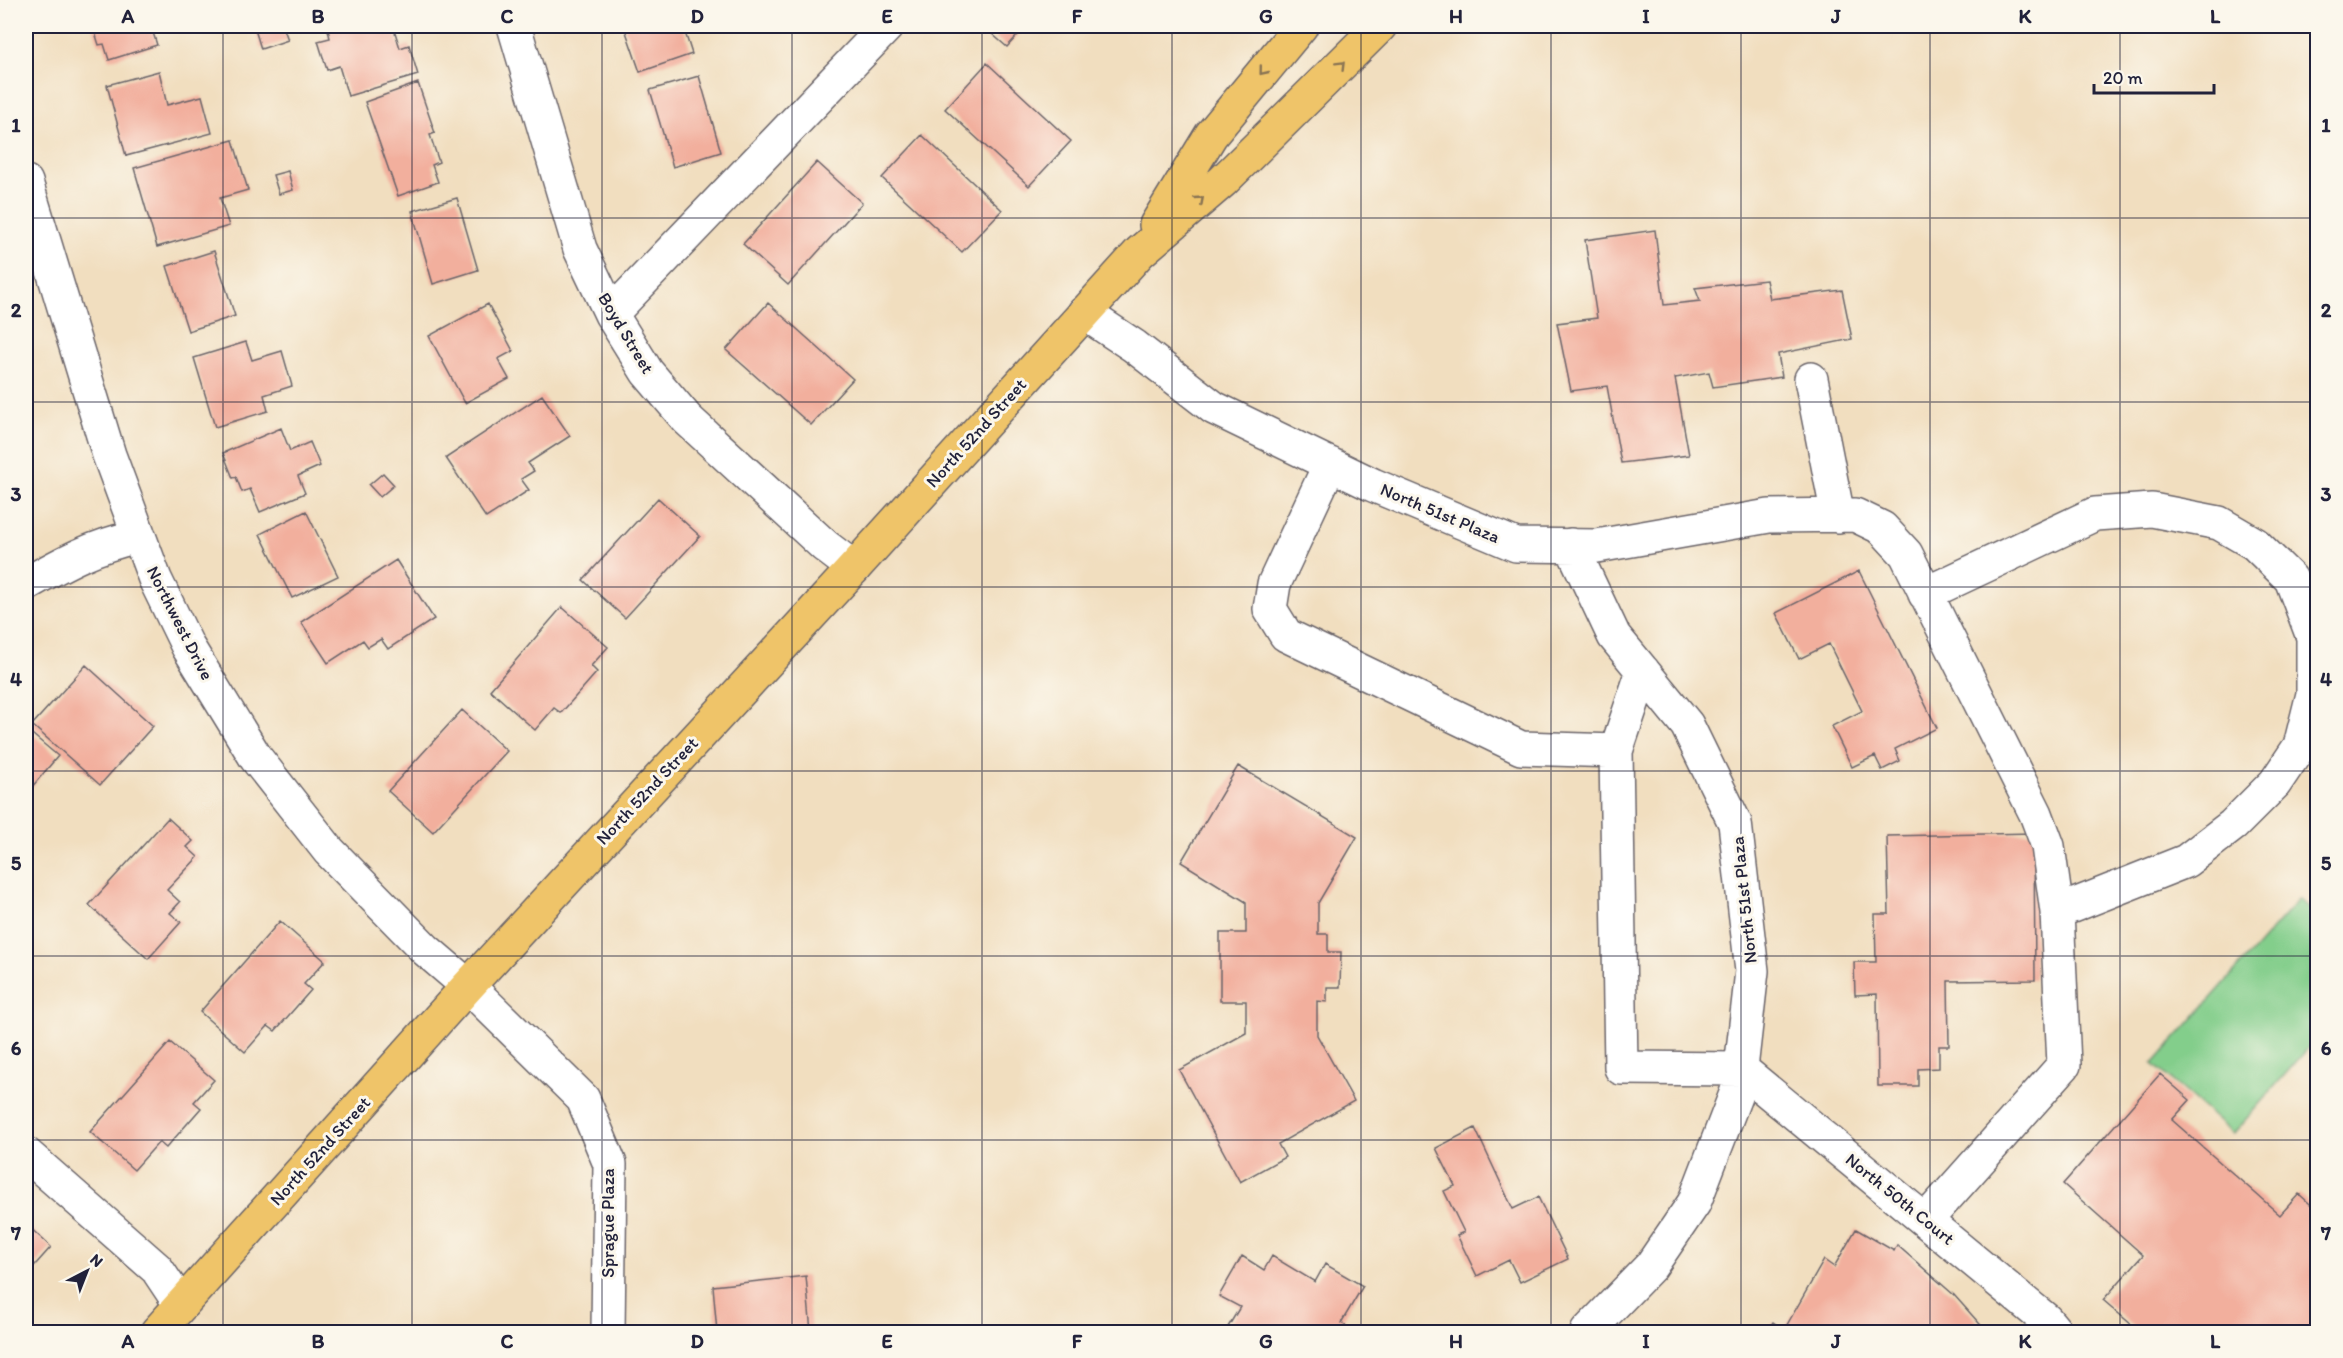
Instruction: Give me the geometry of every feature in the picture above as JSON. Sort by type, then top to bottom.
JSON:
[{"type":"main road","name":"North 52nd Street","points":[[1140,252],[1211,135],[1300,26]]},
{"type":"main road","name":"North 52nd Street","points":[[157,1332],[468,986],[854,568],[1140,252],[1222,181],[1380,26]]},
{"type":"street","name":"Boyd Street","points":[[514,26],[580,249],[611,314],[647,372],[687,419],[825,546],[854,568]]},
{"type":"street","points":[[611,314],[887,26]]},
{"type":"street","name":"Northwest Drive","points":[[26,182],[109,455],[155,579],[188,647],[256,758],[329,851],[426,950],[468,986]]},
{"type":"street","name":"North 51st Plaza","points":[[1084,313],[1134,346],[1214,408],[1373,485],[1516,545],[1571,545],[1614,636],[1687,725],[1735,824],[1752,971],[1739,1086],[1694,1203],[1651,1266],[1587,1332]]},
{"type":"street","points":[[1811,379],[1838,516]]},
{"type":"street","points":[[1330,464],[1274,584],[1270,609],[1286,635],[1521,748],[1616,750]]},
{"type":"street","points":[[1925,594],[2096,514],[2152,510],[2219,523],[2255,544],[2291,579],[2313,637],[2313,694],[2300,746],[2275,783],[2233,825],[2186,861],[2057,912]]},
{"type":"street","points":[[1571,545],[1597,546],[1770,516],[1854,515],[1882,528],[1906,554],[2036,814],[2048,846],[2057,912],[2064,1065],[1926,1220]]},
{"type":"street","points":[[26,584],[78,555],[104,544],[138,536]]},
{"type":"street","points":[[1643,671],[1616,750],[1621,1068],[1741,1069]]},
{"type":"street","name":"Sprague Plaza","points":[[468,986],[583,1099],[610,1164],[608,1332]]},
{"type":"street","name":"North 50th Court","points":[[1741,1069],[2046,1320],[2056,1332]]},
{"type":"street","points":[[26,1154],[157,1269],[181,1305]]},
{"type":"green space","points":[[2299,899],[2317,915],[2317,1038],[2233,1134],[2153,1064]]},
{"type":"building","points":[[93,26],[151,26],[157,45],[109,60],[104,44],[99,45]]},
{"type":"building","points":[[254,26],[283,26],[288,40],[261,49]]},
{"type":"building","points":[[327,26],[393,26],[400,48],[409,45],[418,75],[348,96],[339,66],[327,70],[318,41],[330,38]]},
{"type":"building","points":[[624,26],[683,26],[692,54],[640,72]]},
{"type":"building","points":[[983,26],[1026,26],[1007,47]]},
{"type":"building","points":[[987,63],[1071,141],[1029,186],[945,109]]},
{"type":"building","points":[[159,71],[167,105],[202,96],[212,133],[126,156],[107,85]]},
{"type":"building","points":[[699,76],[721,152],[673,167],[650,90]]},
{"type":"building","points":[[418,83],[435,133],[430,135],[439,162],[432,165],[438,182],[398,196],[365,102]]},
{"type":"building","points":[[922,135],[1002,210],[962,252],[882,178]]},
{"type":"building","points":[[233,140],[248,190],[220,198],[229,226],[157,247],[134,168]]},
{"type":"building","points":[[817,162],[862,203],[788,285],[743,244]]},
{"type":"building","points":[[288,171],[293,190],[279,194],[273,175]]},
{"type":"building","points":[[457,198],[478,270],[433,284],[412,211]]},
{"type":"building","points":[[1655,230],[1664,305],[1700,301],[1695,288],[1766,280],[1770,299],[1842,290],[1852,339],[1778,354],[1782,377],[1713,387],[1709,372],[1675,378],[1689,455],[1621,463],[1607,386],[1571,391],[1557,323],[1597,318],[1585,240]]},
{"type":"building","points":[[214,251],[235,316],[188,331],[167,266]]},
{"type":"building","points":[[768,303],[853,379],[811,425],[726,350]]},
{"type":"building","points":[[488,304],[513,351],[498,359],[509,379],[465,403],[429,336]]},
{"type":"building","points":[[246,342],[252,360],[282,351],[292,386],[264,395],[268,411],[215,427],[194,358]]},
{"type":"building","points":[[542,395],[570,436],[528,463],[534,471],[521,479],[529,490],[486,518],[446,458]]},
{"type":"building","points":[[281,428],[290,451],[310,442],[320,466],[298,476],[305,493],[260,512],[250,489],[242,492],[236,477],[233,478],[223,453]]},
{"type":"building","points":[[383,473],[394,485],[380,497],[369,485]]},
{"type":"building","points":[[658,498],[700,536],[625,618],[583,580]]},
{"type":"building","points":[[306,511],[338,576],[292,598],[260,534]]},
{"type":"building","points":[[396,560],[434,619],[388,649],[381,639],[368,647],[363,640],[328,663],[301,622]]},
{"type":"building","points":[[1859,571],[1937,728],[1895,749],[1900,761],[1882,770],[1875,756],[1852,767],[1832,726],[1862,711],[1829,644],[1799,659],[1776,613]]},
{"type":"building","points":[[562,607],[608,647],[591,666],[597,672],[561,713],[554,708],[535,730],[490,690]]},
{"type":"building","points":[[86,665],[153,726],[100,785],[32,725]]},
{"type":"building","points":[[462,710],[507,751],[433,832],[388,791]]},
{"type":"building","points":[[26,729],[58,756],[26,794]]},
{"type":"building","points":[[1238,766],[1357,837],[1318,903],[1318,934],[1328,934],[1328,952],[1341,952],[1340,987],[1327,987],[1327,1002],[1317,1001],[1317,1035],[1354,1101],[1278,1144],[1285,1157],[1240,1182],[1179,1070],[1246,1033],[1246,1001],[1220,1001],[1220,933],[1246,933],[1246,902],[1181,862]]},
{"type":"building","points":[[168,818],[193,841],[187,847],[198,857],[167,890],[180,902],[170,913],[181,922],[148,959],[89,905]]},
{"type":"building","points":[[2034,833],[2035,980],[1948,981],[1949,1046],[1939,1046],[1939,1068],[1918,1069],[1918,1086],[1878,1086],[1877,994],[1855,995],[1854,962],[1876,962],[1875,914],[1889,914],[1887,836]]},
{"type":"building","points":[[280,921],[325,961],[304,984],[311,990],[275,1031],[268,1026],[245,1052],[200,1012]]},
{"type":"building","points":[[170,1042],[214,1080],[194,1102],[201,1108],[166,1148],[159,1142],[134,1170],[90,1132]]},
{"type":"building","points":[[2160,1074],[2190,1100],[2172,1120],[2280,1215],[2299,1194],[2318,1211],[2318,1332],[2140,1332],[2103,1300],[2143,1255],[2063,1184]]},
{"type":"building","points":[[1475,1128],[1513,1209],[1538,1197],[1568,1259],[1520,1282],[1509,1260],[1477,1276],[1457,1235],[1464,1232],[1444,1191],[1455,1186],[1436,1148]]},
{"type":"building","points":[[26,1224],[51,1247],[26,1275]]},
{"type":"building","points":[[1856,1229],[1894,1251],[1897,1245],[1954,1295],[1987,1332],[1766,1332],[1773,1322],[1784,1330],[1824,1260],[1834,1267]]},
{"type":"building","points":[[1242,1256],[1264,1270],[1272,1256],[1315,1282],[1325,1264],[1363,1286],[1341,1323],[1351,1329],[1349,1332],[1225,1332],[1240,1307],[1219,1296]]},
{"type":"building","points":[[806,1276],[811,1332],[717,1332],[713,1286]]}]
